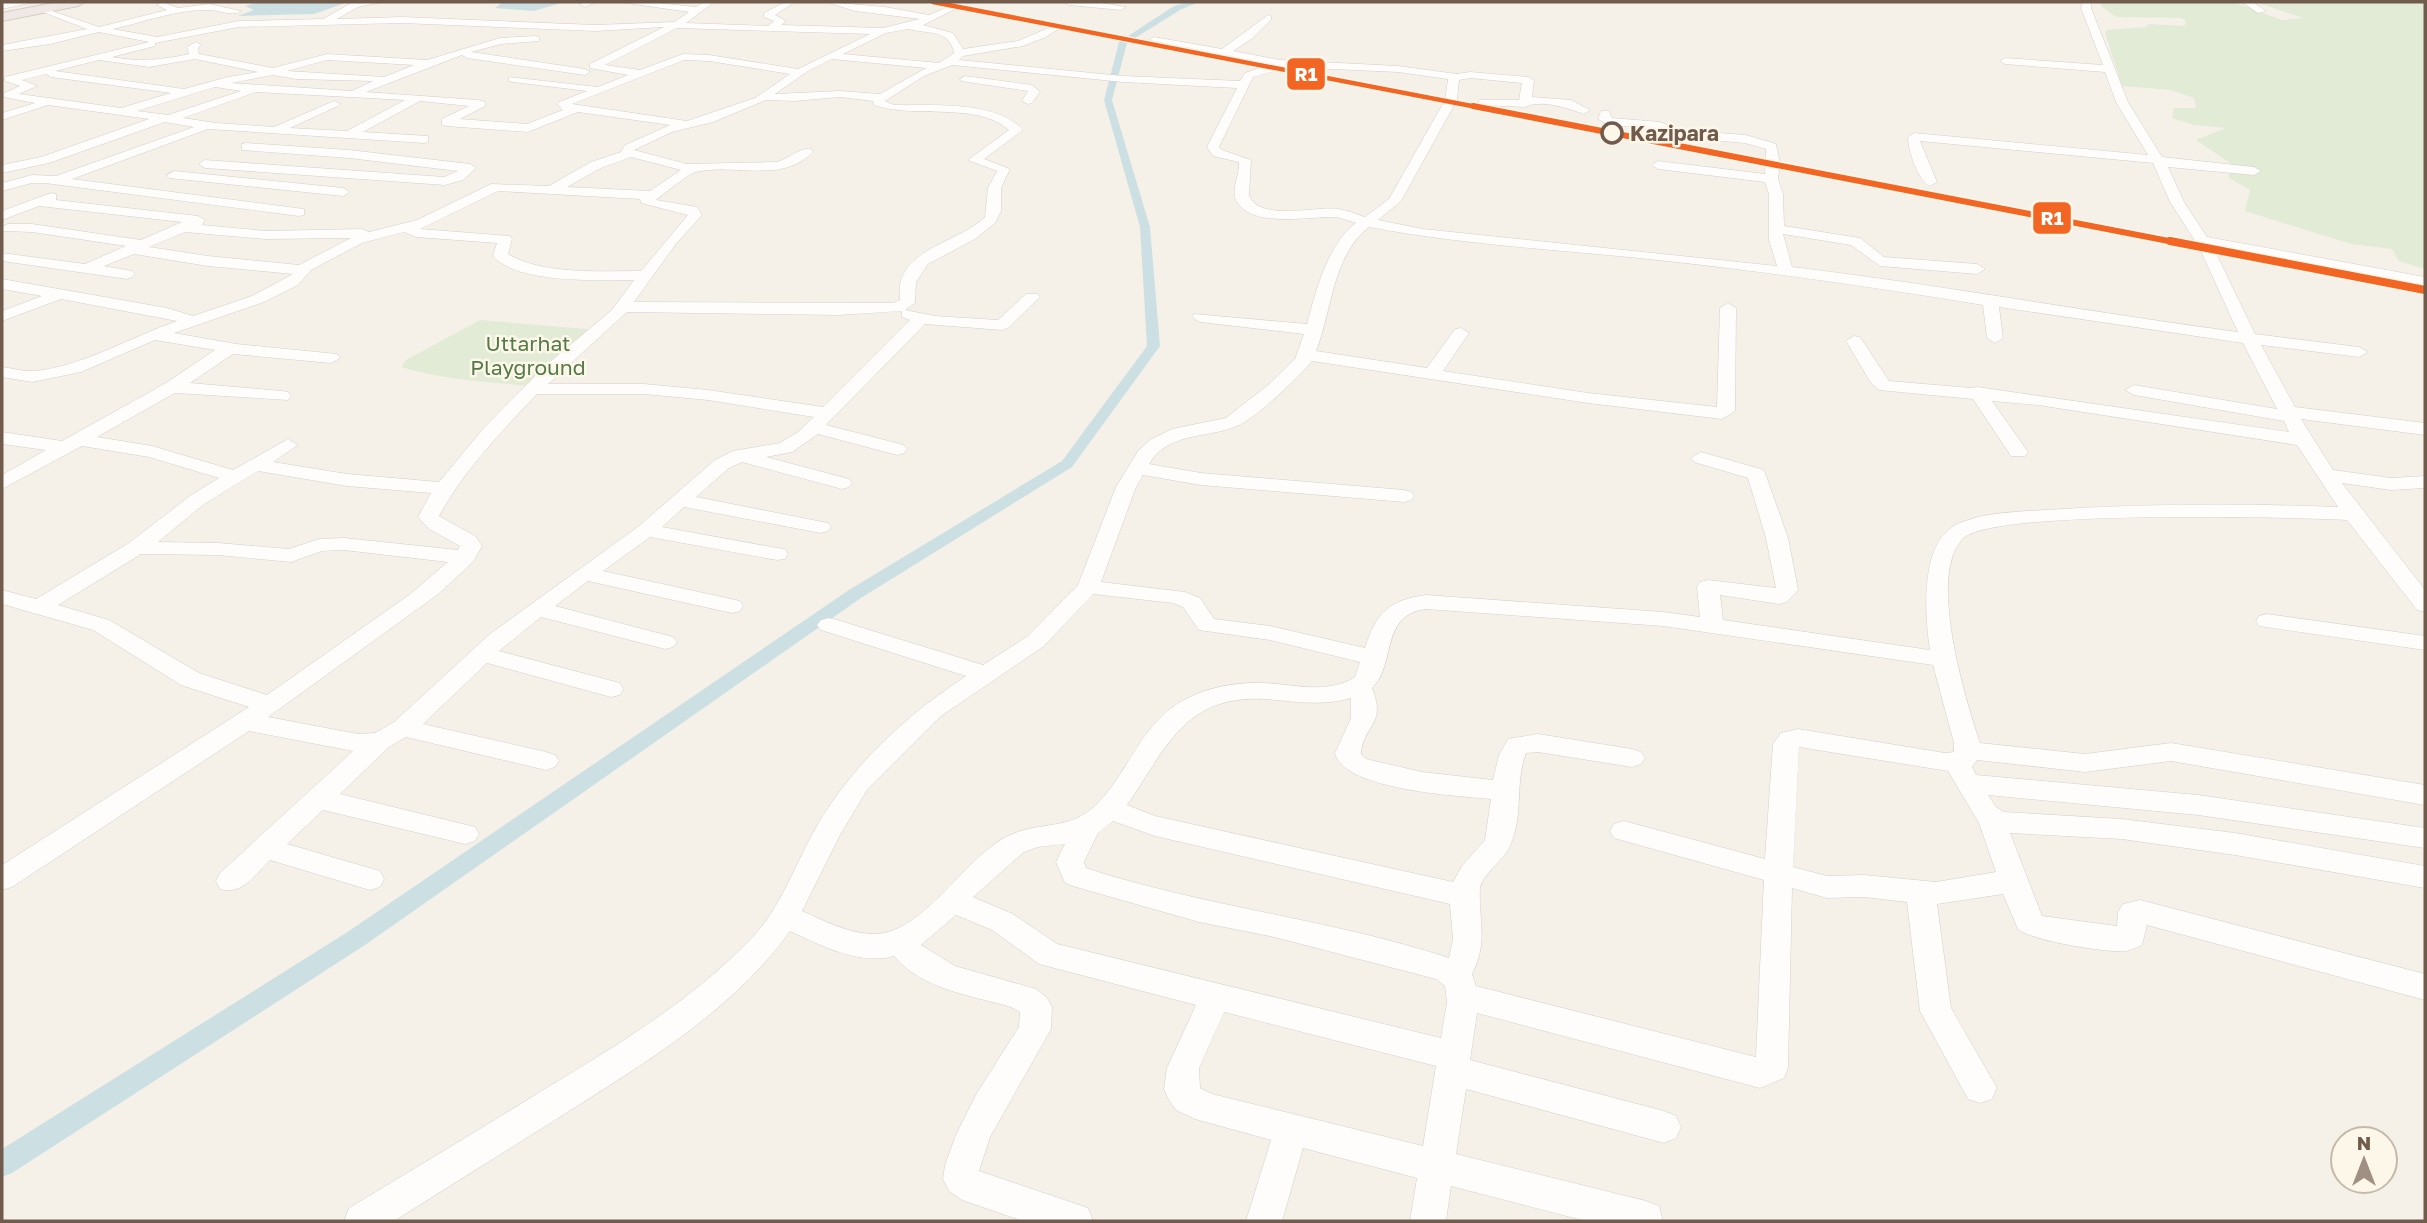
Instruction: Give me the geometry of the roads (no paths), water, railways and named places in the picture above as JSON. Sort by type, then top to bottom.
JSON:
[{"type":"highway","points":[[2,17],[37,5],[79,2]]},
{"type":"street","points":[[294,34],[326,22],[356,4],[378,2]]},
{"type":"street","points":[[625,2],[695,9]]},
{"type":"street","points":[[639,74],[594,66],[676,25],[695,9],[710,2]]},
{"type":"street","points":[[769,29],[781,21],[767,15],[791,2]]},
{"type":"street","points":[[831,2],[855,8],[885,9],[931,18]]},
{"type":"street","points":[[169,10],[239,23],[436,20],[560,27],[676,25],[883,31],[908,27],[966,2]]},
{"type":"street","points":[[1069,2],[1121,7]]},
{"type":"street","points":[[2087,2],[2086,8],[2122,102],[2201,240],[2303,440],[2354,514],[2417,586],[2425,605]]},
{"type":"street","points":[[2247,2],[2261,11]]},
{"type":"street","points":[[1075,16],[1093,4]]},
{"type":"street","points":[[2,6],[37,5],[96,29],[164,40]]},
{"type":"street","points":[[352,94],[456,53],[500,41],[534,39],[560,27],[588,6]]},
{"type":"street","points":[[2,48],[50,41],[169,10],[209,7],[236,10]]},
{"type":"street","points":[[825,29],[855,8]]},
{"type":"street","points":[[1223,53],[1250,36],[1268,18]]},
{"type":"street","points":[[7,78],[239,23]]},
{"type":"street","points":[[2,37],[79,24]]},
{"type":"street","points":[[908,27],[949,34],[957,43],[951,60]]},
{"type":"street","points":[[623,307],[812,310],[896,308],[907,303],[908,281],[920,264],[975,232],[990,220],[995,205],[996,184],[1004,169],[974,160],[1017,130],[1014,125],[990,115],[888,107],[878,103],[881,98],[920,74],[951,60],[1024,42],[1053,29]]},
{"type":"street","points":[[195,56],[193,46],[225,35],[204,31]]},
{"type":"street","points":[[631,153],[627,150],[635,144],[765,97],[799,72],[883,31]]},
{"type":"street","points":[[83,61],[36,51],[117,34]]},
{"type":"street","points":[[24,65],[139,38]]},
{"type":"street","points":[[1154,40],[1291,63],[1398,69],[1455,77],[1470,75],[1527,79],[1525,103],[1483,102]]},
{"type":"street","points":[[431,50],[585,72]]},
{"type":"street","points":[[625,50],[709,58],[799,72]]},
{"type":"street","points":[[99,57],[149,65],[195,56],[296,76],[389,78]]},
{"type":"street","points":[[830,56],[951,60],[1123,79],[1245,85]]},
{"type":"street","points":[[116,113],[184,92],[321,58],[351,57],[425,63]]},
{"type":"street","points":[[296,76],[351,57]]},
{"type":"street","points":[[683,57],[562,106],[689,123]]},
{"type":"street","points":[[2005,61],[2109,69]]},
{"type":"street","points":[[1291,63],[1252,72],[1213,147],[1217,153],[1242,158],[1247,163],[1242,186],[1243,200],[1254,210],[1272,215],[1338,214],[1431,233],[1786,271],[1990,299],[2115,321],[2359,352]]},
{"type":"street","points":[[41,71],[68,78],[91,77],[184,92]]},
{"type":"street","points":[[920,74],[1029,87],[1034,92],[1028,102]]},
{"type":"street","points":[[362,1221],[642,1046],[727,981],[761,949],[785,916],[834,821],[858,783],[932,710],[1036,641],[1088,587],[1136,468],[1145,455],[1169,437],[1217,427],[1242,415],[1291,374],[1306,355],[1326,284],[1350,237],[1387,209],[1399,194],[1451,100],[1455,77]]},
{"type":"street","points":[[7,78],[31,86],[8,95],[116,113],[207,126],[424,139]]},
{"type":"street","points":[[513,79],[600,89]]},
{"type":"street","points":[[215,84],[255,90],[481,104],[446,122],[508,128],[536,127],[576,109]]},
{"type":"street","points":[[2,169],[44,160],[255,90]]},
{"type":"street","points":[[765,97],[794,98],[840,94],[881,98]]},
{"type":"street","points":[[229,98],[403,107]]},
{"type":"street","points":[[347,135],[418,98]]},
{"type":"street","points":[[1525,100],[1571,103],[1584,110]]},
{"type":"street","points":[[2,117],[48,103]]},
{"type":"street","points":[[134,190],[246,147],[334,104]]},
{"type":"street","points":[[1605,113],[1603,117],[1606,120],[1660,126],[1677,133],[1746,139],[1770,145],[1774,156],[1776,240],[1786,271]]},
{"type":"street","points":[[55,180],[207,126]]},
{"type":"street","points":[[1930,182],[1913,145],[1914,137],[2253,171]]},
{"type":"street","points":[[337,173],[406,138]]},
{"type":"street","points":[[205,164],[445,181],[458,177],[470,167],[246,147]]},
{"type":"street","points":[[548,191],[596,165],[618,155],[631,153],[687,168],[777,166],[790,163],[807,152]]},
{"type":"street","points":[[1658,165],[1773,184]]},
{"type":"street","points":[[2,879],[247,722],[403,609],[465,557],[471,546],[468,540],[436,525],[428,517],[444,488],[491,432],[533,389],[623,307],[670,242],[695,215],[692,210],[648,203],[646,200],[686,173],[687,168]]},
{"type":"street","points":[[174,175],[343,191]]},
{"type":"street","points":[[2,187],[32,178],[299,212]]},
{"type":"street","points":[[1689,181],[1773,184]]},
{"type":"street","points":[[3,226],[38,202],[85,184]]},
{"type":"street","points":[[3,226],[32,228],[208,261],[301,270],[351,243],[377,233],[415,225],[496,187],[651,195]]},
{"type":"street","points":[[38,202],[199,220]]},
{"type":"street","points":[[85,269],[238,204]]},
{"type":"street","points":[[415,225],[411,232],[505,239],[500,256],[510,263],[522,266],[566,273],[647,276]]},
{"type":"street","points":[[183,227],[266,236],[377,233]]},
{"type":"street","points":[[1776,229],[1855,241],[1880,261],[1977,269]]},
{"type":"street","points":[[2201,240],[2425,282]]},
{"type":"street","points":[[2,257],[127,274]]},
{"type":"street","points":[[1937,265],[1936,276],[1942,292]]},
{"type":"street","points":[[2,372],[32,377],[64,372],[153,335],[277,290],[299,277],[301,270]]},
{"type":"street","points":[[2,284],[167,313],[193,321]]},
{"type":"street","points":[[2,316],[60,295]]},
{"type":"street","points":[[896,308],[920,319],[1002,325],[1032,297]]},
{"type":"street","points":[[1990,299],[1995,338]]},
{"type":"street","points":[[1306,355],[1588,398],[1722,413],[1726,411],[1728,308]]},
{"type":"street","points":[[1200,317],[1314,330]]},
{"type":"street","points":[[230,881],[380,741],[403,727],[482,654],[584,573],[646,530],[712,473],[740,455],[785,448],[794,444],[920,319]]},
{"type":"street","points":[[2115,321],[2122,343]]},
{"type":"street","points":[[1432,373],[1461,333]]},
{"type":"street","points":[[153,335],[230,348],[331,358]]},
{"type":"street","points":[[1854,341],[1882,385],[1977,392],[2303,440]]},
{"type":"street","points":[[2,483],[172,387],[230,348]]},
{"type":"street","points":[[172,387],[282,396]]},
{"type":"street","points":[[533,389],[643,389],[708,395],[819,420],[897,449]]},
{"type":"street","points":[[2134,390],[2289,414],[2425,429]]},
{"type":"street","points":[[1977,392],[2018,452]]},
{"type":"street","points":[[2,438],[152,452],[235,477]]},
{"type":"street","points":[[39,607],[137,548],[197,500],[288,445]]},
{"type":"street","points":[[740,455],[842,483]]},
{"type":"street","points":[[1701,458],[1757,474],[1777,538],[1787,590],[1779,597],[1708,587],[1712,626]]},
{"type":"street","points":[[254,465],[347,480],[444,488]]},
{"type":"street","points":[[1136,468],[1201,479],[1404,496]]},
{"type":"street","points":[[2327,475],[2402,485],[2425,482]]},
{"type":"street","points":[[682,501],[821,527]]},
{"type":"street","points":[[2354,514],[2279,511],[2070,515],[1995,521],[1963,528],[1957,533],[1943,558],[1936,580],[1943,659],[1964,766],[1986,814],[1992,819],[2003,823],[2134,830],[2235,844],[2425,877]]},
{"type":"street","points":[[646,530],[777,554]]},
{"type":"street","points":[[137,548],[218,549],[291,556],[320,545],[344,544],[465,557]]},
{"type":"street","points":[[584,573],[732,606]]},
{"type":"street","points":[[1088,587],[1177,597],[1192,603],[1201,620],[1207,625],[1281,635],[1375,658]]},
{"type":"street","points":[[2,597],[101,625],[170,668],[208,686],[271,705]]},
{"type":"street","points":[[1943,659],[1663,619],[1414,602],[1400,606],[1394,612],[1366,681],[1359,687],[1329,695],[1237,692],[1190,707],[1164,730],[1110,808],[1087,828],[1070,862],[1075,874],[1086,879],[1199,910],[1274,925],[1445,969],[1460,985],[1760,1073],[1772,1068],[1778,873],[1785,749],[1790,739],[1811,739],[1964,766],[2061,790],[2208,806],[2425,838]]},
{"type":"street","points":[[537,609],[665,642]]},
{"type":"street","points":[[2267,621],[2425,643]]},
{"type":"street","points":[[829,625],[984,674]]},
{"type":"street","points":[[482,654],[611,689]]},
{"type":"street","points":[[1359,687],[1365,704],[1364,718],[1349,750],[1349,758],[1353,763],[1380,774],[1506,791]]},
{"type":"street","points":[[247,722],[358,743],[380,741]]},
{"type":"street","points":[[403,727],[546,761]]},
{"type":"street","points":[[1427,1221],[1438,1166],[1453,1063],[1460,985],[1467,953],[1469,932],[1465,896],[1469,877],[1498,844],[1513,752],[1517,746],[1527,742],[1632,758]]},
{"type":"street","points":[[1964,766],[2085,763],[2171,752],[2425,795]]},
{"type":"street","points":[[318,799],[465,834]]},
{"type":"street","points":[[1110,808],[1135,821],[1152,826],[1205,835],[1373,877],[1465,896]]},
{"type":"street","points":[[1992,819],[2028,921],[2034,926],[2075,934],[2126,939],[2132,936],[2131,915],[2133,912],[2140,912],[2425,987]]},
{"type":"street","points":[[785,916],[858,944],[876,946],[900,942],[921,928],[994,859],[1017,843],[1029,838],[1060,836],[1087,828]]},
{"type":"street","points":[[1624,831],[1827,887],[1864,886],[1951,892],[2013,881]]},
{"type":"street","points":[[265,848],[370,879]]},
{"type":"street","points":[[1921,892],[1936,1011],[1980,1088]]},
{"type":"street","points":[[951,900],[1004,923],[1019,932],[1037,949],[1050,955],[1215,996],[1453,1063],[1664,1127]]},
{"type":"street","points":[[900,942],[920,965],[959,980],[1021,996],[1036,1007],[1035,1029],[968,1144],[960,1169],[961,1179],[975,1188],[1075,1221]]},
{"type":"street","points":[[1215,996],[1183,1068],[1181,1089],[1188,1099],[1207,1108],[1647,1219]]},
{"type":"street","points":[[1264,1221],[1291,1129]]},
{"type":"waterway","points":[[2,1164],[357,938],[855,594],[1067,464],[1154,346],[1145,227],[1108,100],[1123,42],[1177,8],[1195,2]]},
{"type":"place","name":"Kazipara","points":[[1612,133]]},
{"type":"park label","name":"Uttarhat Playground","points":[[528,355]]}]
